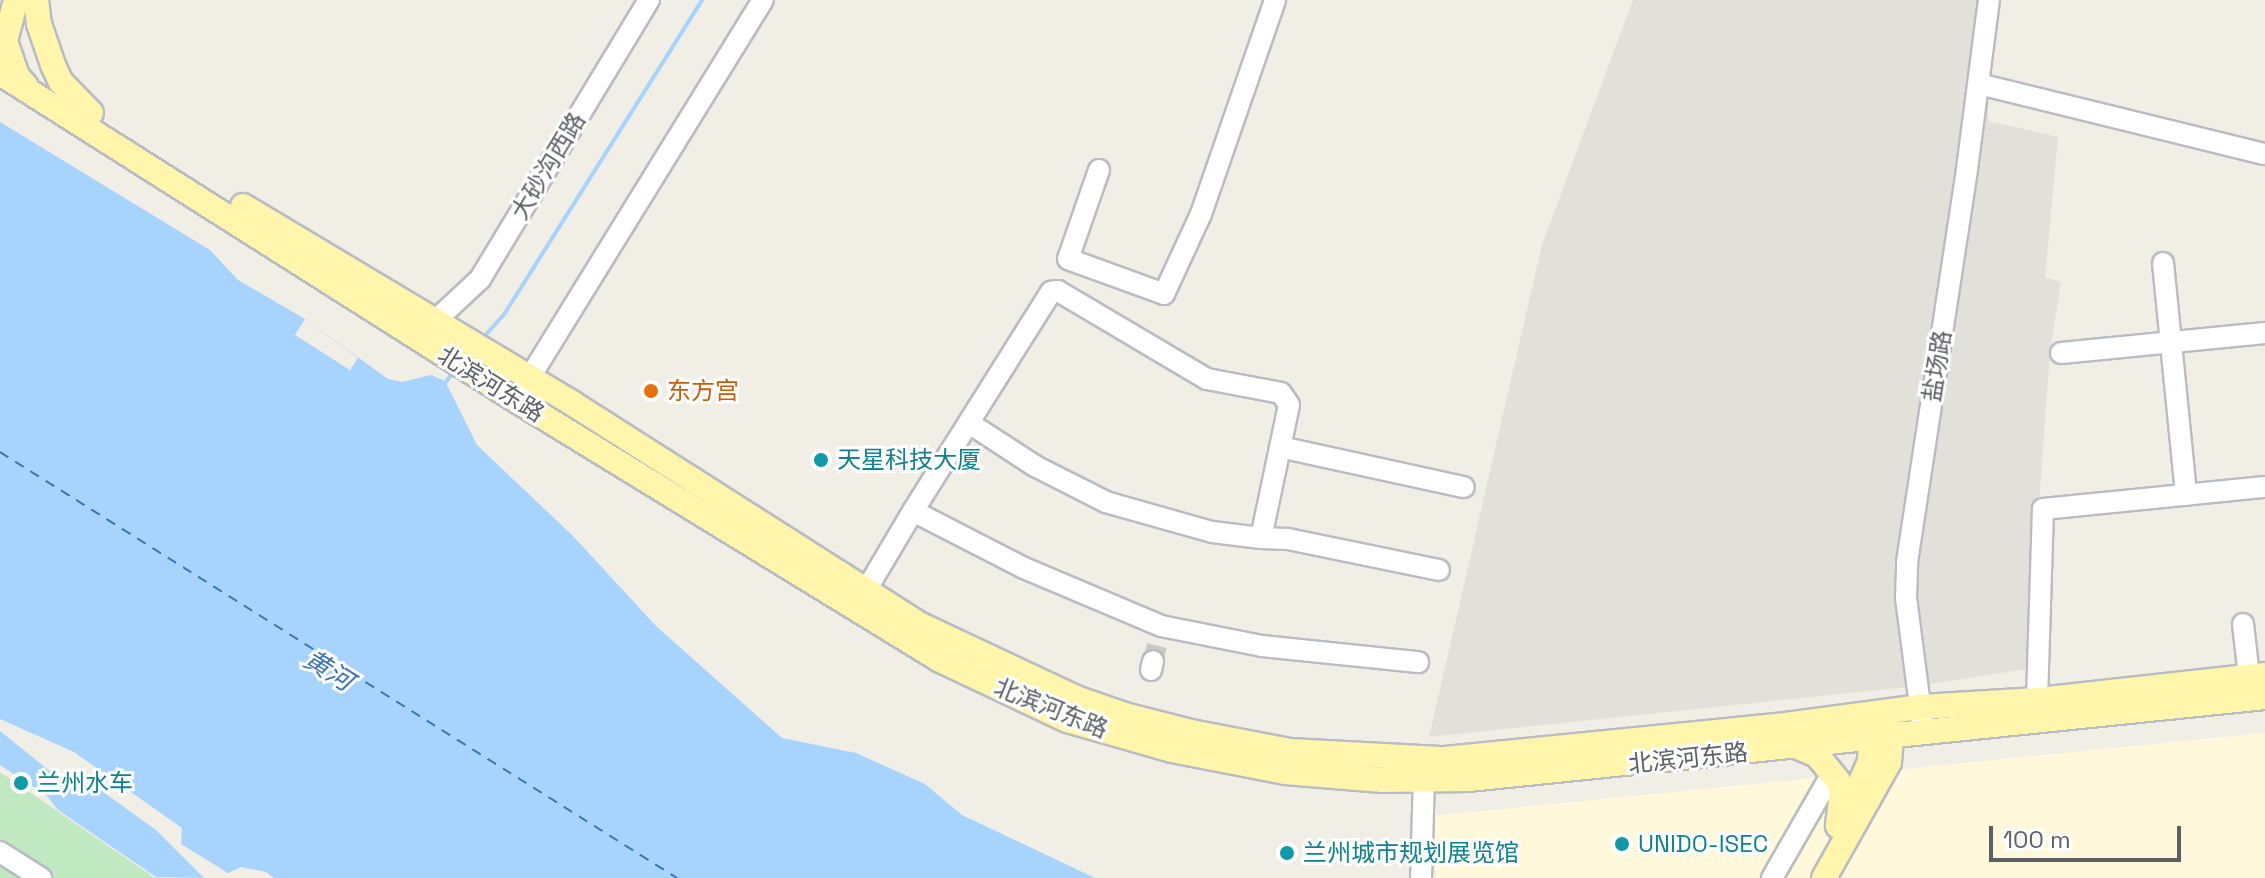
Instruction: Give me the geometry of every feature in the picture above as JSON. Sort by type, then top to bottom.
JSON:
[{"type":"main road","points":[[3,55],[16,0]]},
{"type":"main road","points":[[3,55],[19,31],[29,0]]},
{"type":"main road","points":[[36,0],[39,24],[61,82],[91,113]]},
{"type":"main road","name":"北滨河东路","points":[[3,55],[22,83],[39,97],[440,353],[609,426],[921,625],[1076,698],[1125,715],[1191,732],[1290,751],[1445,759],[1668,738],[1878,712],[1922,719],[2265,697]]},
{"type":"main road","name":"北滨河东路","points":[[3,55],[91,113],[445,326],[516,386],[938,659],[1067,720],[1172,750],[1285,772],[1469,779],[1883,738],[1922,719],[2037,700],[2257,676]]},
{"type":"main road","points":[[1824,878],[1883,738],[1878,712]]},
{"type":"main road","points":[[1798,747],[1817,755],[1833,772],[1842,792],[1844,830],[1807,878]]},
{"type":"street","name":"大砂沟西路","points":[[445,326],[480,279],[649,0]]},
{"type":"street","points":[[516,386],[763,0]]},
{"type":"street","points":[[1099,170],[1068,259],[1164,294],[1201,214],[1275,0]]},
{"type":"street","name":"盐场路","points":[[1922,719],[1906,597],[1907,562],[1989,0]]},
{"type":"street","points":[[1979,84],[2265,154]]},
{"type":"street","points":[[2163,263],[2186,495]]},
{"type":"street","points":[[865,592],[1051,292],[1058,291],[1207,379],[1281,393],[1289,405],[1261,538]]},
{"type":"street","points":[[2061,353],[2265,333]]},
{"type":"street","points":[[969,423],[1035,466],[1106,502],[1212,532],[1288,539],[1439,570]]},
{"type":"street","points":[[1280,447],[1464,487]]},
{"type":"street","points":[[2037,700],[2043,509],[2265,487]]},
{"type":"street","points":[[913,511],[1024,568],[1155,650],[1262,646],[1418,662]]},
{"type":"street","points":[[2243,624],[2257,676]]},
{"type":"street","points":[[1772,878],[1833,772]]},
{"type":"street","points":[[1421,878],[1424,779]]},
{"type":"street","points":[[0,852],[41,878]]},
{"type":"shaded area","points":[[1633,0],[1984,0],[1988,121],[2058,137],[2045,277],[2061,282],[2050,350],[2027,669],[1916,686],[1429,737],[1542,245]]},
{"type":"shaded area","points":[[2265,733],[2265,878],[1436,878],[1434,816]]},
{"type":"green space","points":[[0,772],[155,878],[0,878]]},
{"type":"water","name":"黄河","points":[[0,122],[210,250],[238,280],[305,319],[388,379],[402,382],[431,375],[445,381],[477,445],[573,536],[656,626],[782,738],[856,753],[925,784],[962,815],[1095,878],[274,878],[266,872],[241,867],[228,873],[181,844],[182,828],[74,752],[0,719]]},
{"type":"water","points":[[0,731],[56,776],[99,789],[156,830],[204,878],[156,877],[58,810],[47,796],[0,765]]},
{"type":"pier","points":[[305,319],[358,358],[350,370],[295,335]]},
{"type":"waterway","points":[[481,340],[505,313],[702,0]]},
{"type":"waterway","points":[[443,386],[454,371]]},
{"type":"ferry route","points":[[0,452],[677,878]]},
{"type":"tunnel","points":[[1153,661],[1157,645]]},
{"type":"place","name":"东方宫","points":[[651,391]]},
{"type":"place","name":"天星科技大厦","points":[[821,460]]},
{"type":"place","name":"兰州水车","points":[[21,783]]},
{"type":"place","name":"UNIDO-ISEC","points":[[1622,844]]},
{"type":"place","name":"兰州城市规划展览馆","points":[[1287,853]]}]
